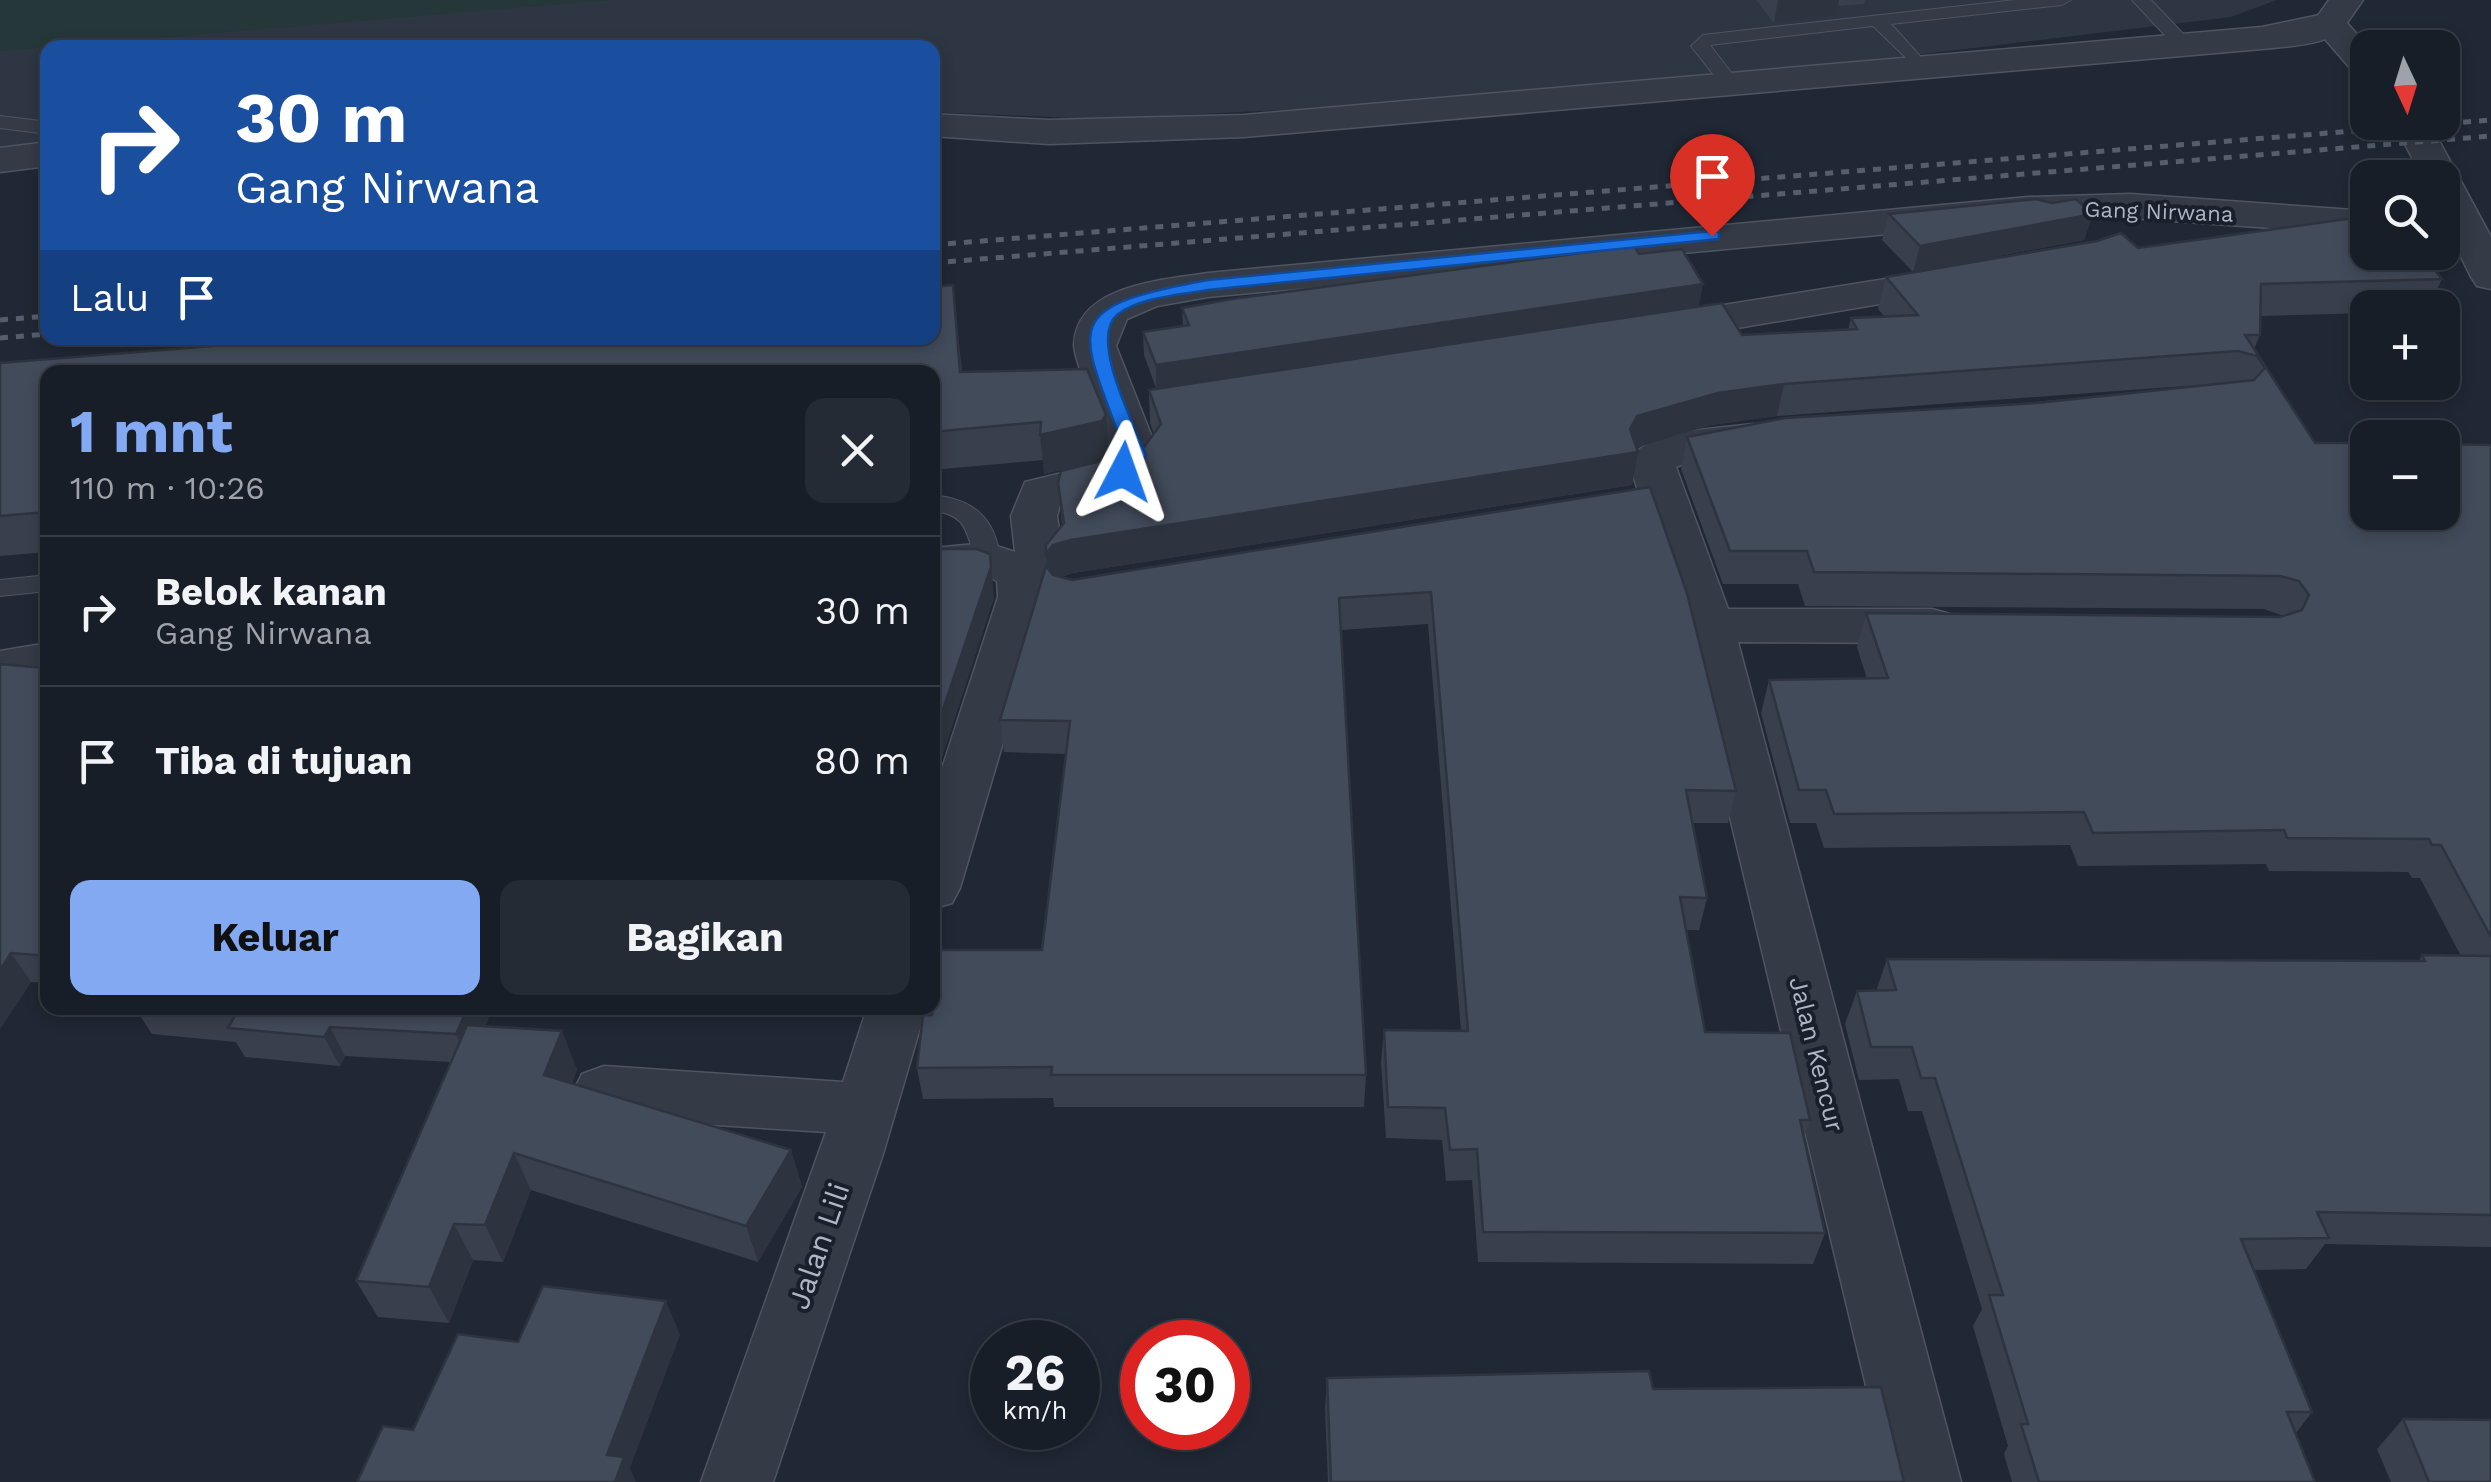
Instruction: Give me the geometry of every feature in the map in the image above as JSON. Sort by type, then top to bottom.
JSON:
[{"type":"street","points":[[940,125],[1049,132],[1159,131],[2299,34],[2337,12],[2350,35]]},
{"type":"street","points":[[0,160],[40,155]]},
{"type":"street","name":"Gang Nirwana","points":[[1004,566],[1040,557],[1034,516],[1041,492],[1123,472],[1132,464],[1140,408],[1096,346],[1100,326],[1112,310],[1147,296],[1208,285],[1829,224],[2028,209],[2124,225],[2350,223]]},
{"type":"street","points":[[2467,229],[2491,277]]},
{"type":"street","points":[[1624,334],[1988,274]]},
{"type":"street","name":"Jalan Kencur","points":[[1794,434],[1687,446],[1651,461],[1643,501],[1709,625],[1925,1482]]},
{"type":"street","points":[[940,563],[1004,566],[1022,597],[940,862]]},
{"type":"street","points":[[1709,625],[1983,626]]},
{"type":"street","points":[[0,668],[40,661]]},
{"type":"street","name":"Jalan Lili","points":[[737,1482],[894,1015]]},
{"type":"street","points":[[604,1092],[865,1109]]},
{"type":"lane","points":[[1731,84],[1700,46],[1704,40],[2062,0]]},
{"type":"lane","points":[[2141,0],[2182,43]]},
{"type":"lane","points":[[1876,20],[1921,67]]},
{"type":"lane","points":[[0,122],[40,127]]},
{"type":"lane","points":[[940,506],[976,517],[1004,566]]},
{"type":"lane","points":[[0,588],[40,584]]},
{"type":"shaded area","points":[[0,0],[2277,0],[2231,17],[1782,71],[1347,107],[1097,119],[940,112],[940,40],[40,40],[40,147],[0,153]]},
{"type":"shaded area","points":[[0,0],[610,0],[132,40],[40,40],[40,48],[0,51]]},
{"type":"building","points":[[2036,199],[2052,203],[2076,199],[2093,214],[1920,246],[1889,214]]},
{"type":"building","points":[[2350,219],[2350,270],[2435,270],[2442,279],[2261,284],[2260,335],[2245,335],[2315,443],[2350,443],[2350,530],[2460,530],[2460,444],[2491,445],[2491,937],[2441,845],[2432,845],[2429,839],[2287,838],[2284,830],[2093,833],[2084,812],[1834,814],[1826,790],[1799,790],[1769,680],[1888,678],[1866,613],[2280,617],[2302,610],[2309,595],[2299,581],[2280,576],[1814,572],[1807,551],[1730,551],[1687,437],[1785,418],[2037,403],[2254,380],[2265,368],[2257,356],[2238,351],[1784,384],[1718,393],[1637,416],[1630,429],[1638,452],[1071,540],[1053,545],[1046,554],[1046,545],[1064,523],[1058,483],[1061,471],[1141,451],[1161,424],[1149,390],[1722,303],[1742,335],[1857,329],[1851,318],[1918,315],[1886,277],[2097,241],[2121,233],[2138,248]]},
{"type":"building","points":[[1634,246],[1639,254],[1682,249],[1703,284],[1156,365],[1143,332],[1189,325],[1182,308],[1232,299]]},
{"type":"building","points":[[953,285],[960,372],[1087,369],[1106,415],[1102,421],[1040,435],[1041,422],[940,431],[940,365],[40,365],[40,513],[0,516],[0,363],[225,345],[940,345],[940,286]]},
{"type":"building","points":[[1650,487],[1687,593],[1736,791],[1686,790],[1707,898],[1680,897],[1705,1032],[1790,1033],[1810,1120],[1800,1120],[1825,1233],[1483,1232],[1477,1149],[1450,1150],[1445,1108],[1388,1107],[1384,1030],[1468,1031],[1431,592],[1339,598],[1366,1075],[1051,1075],[1052,1067],[917,1068],[923,1015],[940,1015],[941,950],[1042,950],[1070,721],[1000,720],[1046,566],[1053,575],[1072,580]]},
{"type":"building","points":[[940,549],[977,549],[990,554],[991,567],[940,718]]},
{"type":"building","points":[[0,664],[40,668],[40,955],[11,953],[0,970]]},
{"type":"building","points":[[2422,955],[2491,956],[2491,1215],[2317,1212],[2329,1238],[2241,1239],[2312,1412],[2287,1412],[2315,1482],[2039,1482],[2021,1424],[2028,1424],[1989,1295],[2003,1295],[1935,1078],[1921,1078],[1912,1047],[1871,1047],[1857,991],[1896,990],[1887,959],[2425,961]]},
{"type":"building","points":[[235,1015],[465,1015],[456,1034],[330,1027],[324,1037],[228,1028]]},
{"type":"building","points":[[467,1025],[562,1031],[544,1075],[791,1150],[746,1226],[514,1153],[485,1225],[454,1224],[429,1287],[356,1281]]},
{"type":"building","points":[[543,1286],[666,1301],[607,1455],[624,1457],[615,1482],[357,1482],[383,1426],[413,1430],[458,1334],[518,1342]]},
{"type":"building","points":[[1649,1371],[1653,1389],[1881,1387],[1904,1482],[1331,1482],[1327,1378]]},
{"type":"building","points":[[2403,1419],[2491,1420],[2491,1482],[2429,1482]]},
{"type":"railway","points":[[940,244],[2491,120]]},
{"type":"railway","points":[[940,262],[2491,136]]},
{"type":"railway","points":[[0,320],[40,317]]},
{"type":"railway","points":[[0,338],[40,335]]},
{"type":"route","points":[[1123,472],[1136,455],[1096,346],[1100,326],[1112,310],[1147,296],[1208,285],[1712,236]]}]
